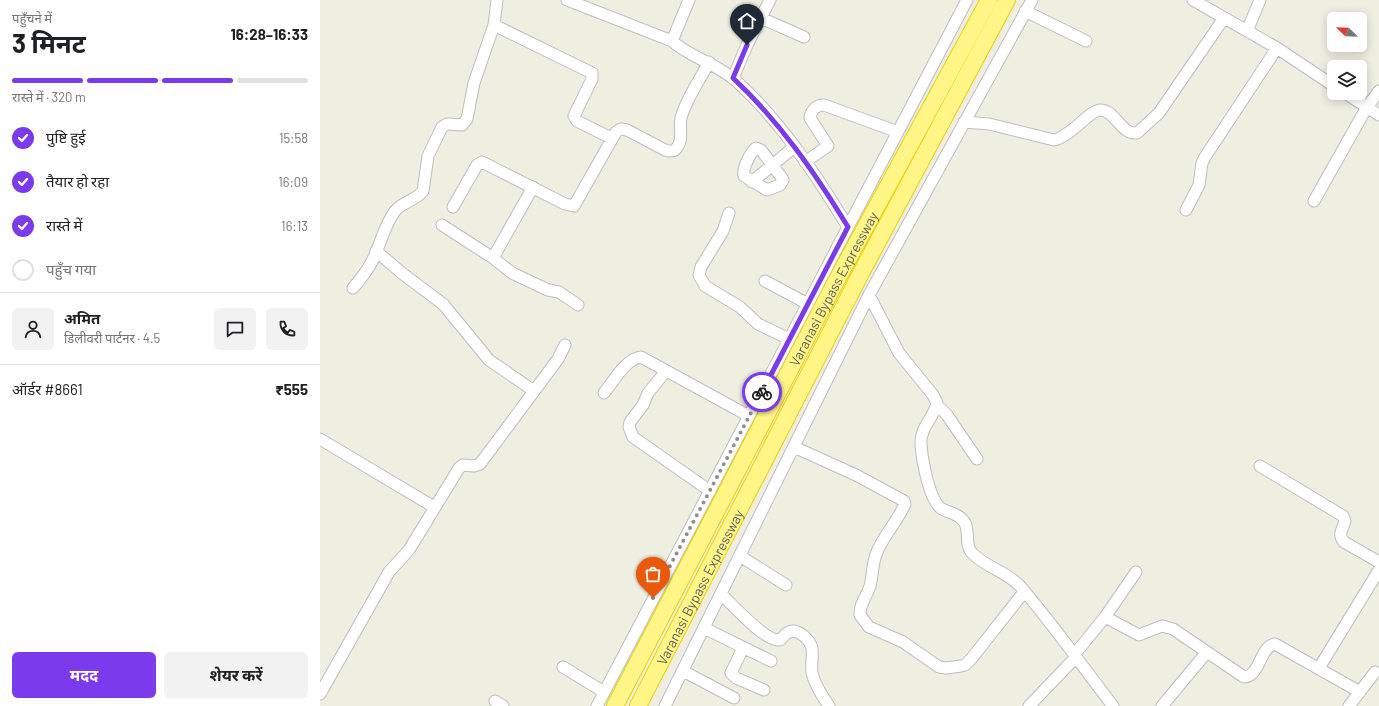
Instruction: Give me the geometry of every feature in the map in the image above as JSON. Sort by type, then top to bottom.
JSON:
[{"type":"highway","name":"Varanasi Bypass Expressway","points":[[615,706],[831,292],[989,0]]},
{"type":"highway","name":"Varanasi Bypass Expressway","points":[[638,706],[860,276],[1007,0]]},
{"type":"street","points":[[353,288],[371,265],[386,226],[395,211],[400,206],[419,196],[422,192],[428,156],[442,127],[447,124],[462,125],[467,119],[474,83],[494,25],[497,0]]},
{"type":"street","points":[[567,0],[672,41],[709,62],[733,78],[765,109],[819,180],[848,227]]},
{"type":"street","points":[[672,41],[689,0]]},
{"type":"street","points":[[733,78],[747,45],[770,0]]},
{"type":"street","points":[[596,706],[967,0]]},
{"type":"street","points":[[665,706],[869,295],[1032,0]]},
{"type":"street","points":[[1193,0],[1277,48],[1327,81]]},
{"type":"street","points":[[1247,31],[1260,0]]},
{"type":"street","points":[[1025,11],[1086,41]]},
{"type":"street","points":[[761,18],[804,37]]},
{"type":"street","points":[[964,122],[989,124],[1054,140],[1062,138],[1070,133],[1094,112],[1099,110],[1108,113],[1127,131],[1137,133],[1143,130],[1159,114],[1224,18]]},
{"type":"street","points":[[494,25],[592,73],[592,79],[574,116],[577,121],[611,138]]},
{"type":"street","points":[[1186,210],[1199,185],[1202,163],[1205,157],[1277,48]]},
{"type":"street","points":[[452,207],[477,165],[482,162],[565,204],[574,206],[578,202],[611,138],[621,129],[627,130],[665,150],[675,150],[680,144],[680,126],[684,111],[709,62]]},
{"type":"street","points":[[1314,201],[1367,107],[1379,91]]},
{"type":"street","points":[[1356,100],[1379,115]]},
{"type":"street","points":[[805,162],[828,146],[810,118],[815,108],[819,105],[824,105],[898,132]]},
{"type":"street","points":[[752,182],[794,147]]},
{"type":"street","points":[[756,148],[761,150],[773,164],[783,180],[780,185],[767,190],[752,182],[743,174],[756,148]]},
{"type":"street","points":[[493,258],[533,187]]},
{"type":"street","points":[[729,213],[723,231],[701,267],[699,272],[700,279],[710,289],[745,310],[758,324],[789,339]]},
{"type":"street","points":[[442,225],[493,258],[516,276],[548,290],[559,292],[578,305]]},
{"type":"street","points":[[376,251],[403,274],[443,304],[490,360],[534,391]]},
{"type":"street","points":[[765,281],[808,304]]},
{"type":"street","points":[[869,295],[900,353],[935,398],[937,403],[936,408],[924,426],[921,435],[921,445],[931,493],[935,502],[942,509],[960,517],[965,523],[967,545],[971,553],[981,561],[1005,573],[1024,592],[1113,706]]},
{"type":"street","points":[[320,694],[389,572],[409,550],[434,506],[461,466],[477,466],[480,464],[558,359],[565,345]]},
{"type":"street","points":[[604,393],[629,362],[634,358],[641,357],[749,416]]},
{"type":"street","points":[[666,370],[648,393],[643,405],[630,422],[629,432],[632,437],[710,491]]},
{"type":"street","points":[[936,408],[940,409],[947,415],[977,459]]},
{"type":"street","points":[[320,439],[434,506]]},
{"type":"street","points":[[794,447],[856,475],[904,501],[905,504],[895,524],[886,534],[877,552],[869,588],[860,608],[860,615],[869,627],[903,642],[939,667],[946,668],[961,666],[965,665],[972,658],[1024,592]]},
{"type":"street","points":[[1260,466],[1343,516],[1345,520],[1340,538],[1344,542],[1379,562]]},
{"type":"street","points":[[740,556],[786,585]]},
{"type":"street","points":[[1319,668],[1379,570]]},
{"type":"street","points":[[1029,706],[1075,656],[1105,617],[1136,572]]},
{"type":"street","points":[[721,594],[756,627],[772,639],[780,640],[788,632],[792,631],[807,639],[812,648],[812,672],[815,683],[829,706]]},
{"type":"street","points":[[1105,617],[1138,635],[1143,635],[1157,627],[1166,626],[1173,629],[1244,677],[1252,674],[1267,648],[1275,644],[1360,692]]},
{"type":"street","points":[[704,628],[771,661]]},
{"type":"street","points":[[743,648],[730,673],[736,678],[764,690]]},
{"type":"street","points":[[1162,706],[1207,652]]},
{"type":"street","points":[[563,667],[604,692]]},
{"type":"street","points":[[683,671],[734,698]]},
{"type":"street","points":[[1349,706],[1375,672]]},
{"type":"way so far","points":[[653,598],[762,392]]},
{"type":"route","points":[[747,45],[733,78],[765,109],[775,121],[819,180],[848,227],[762,392]]}]
